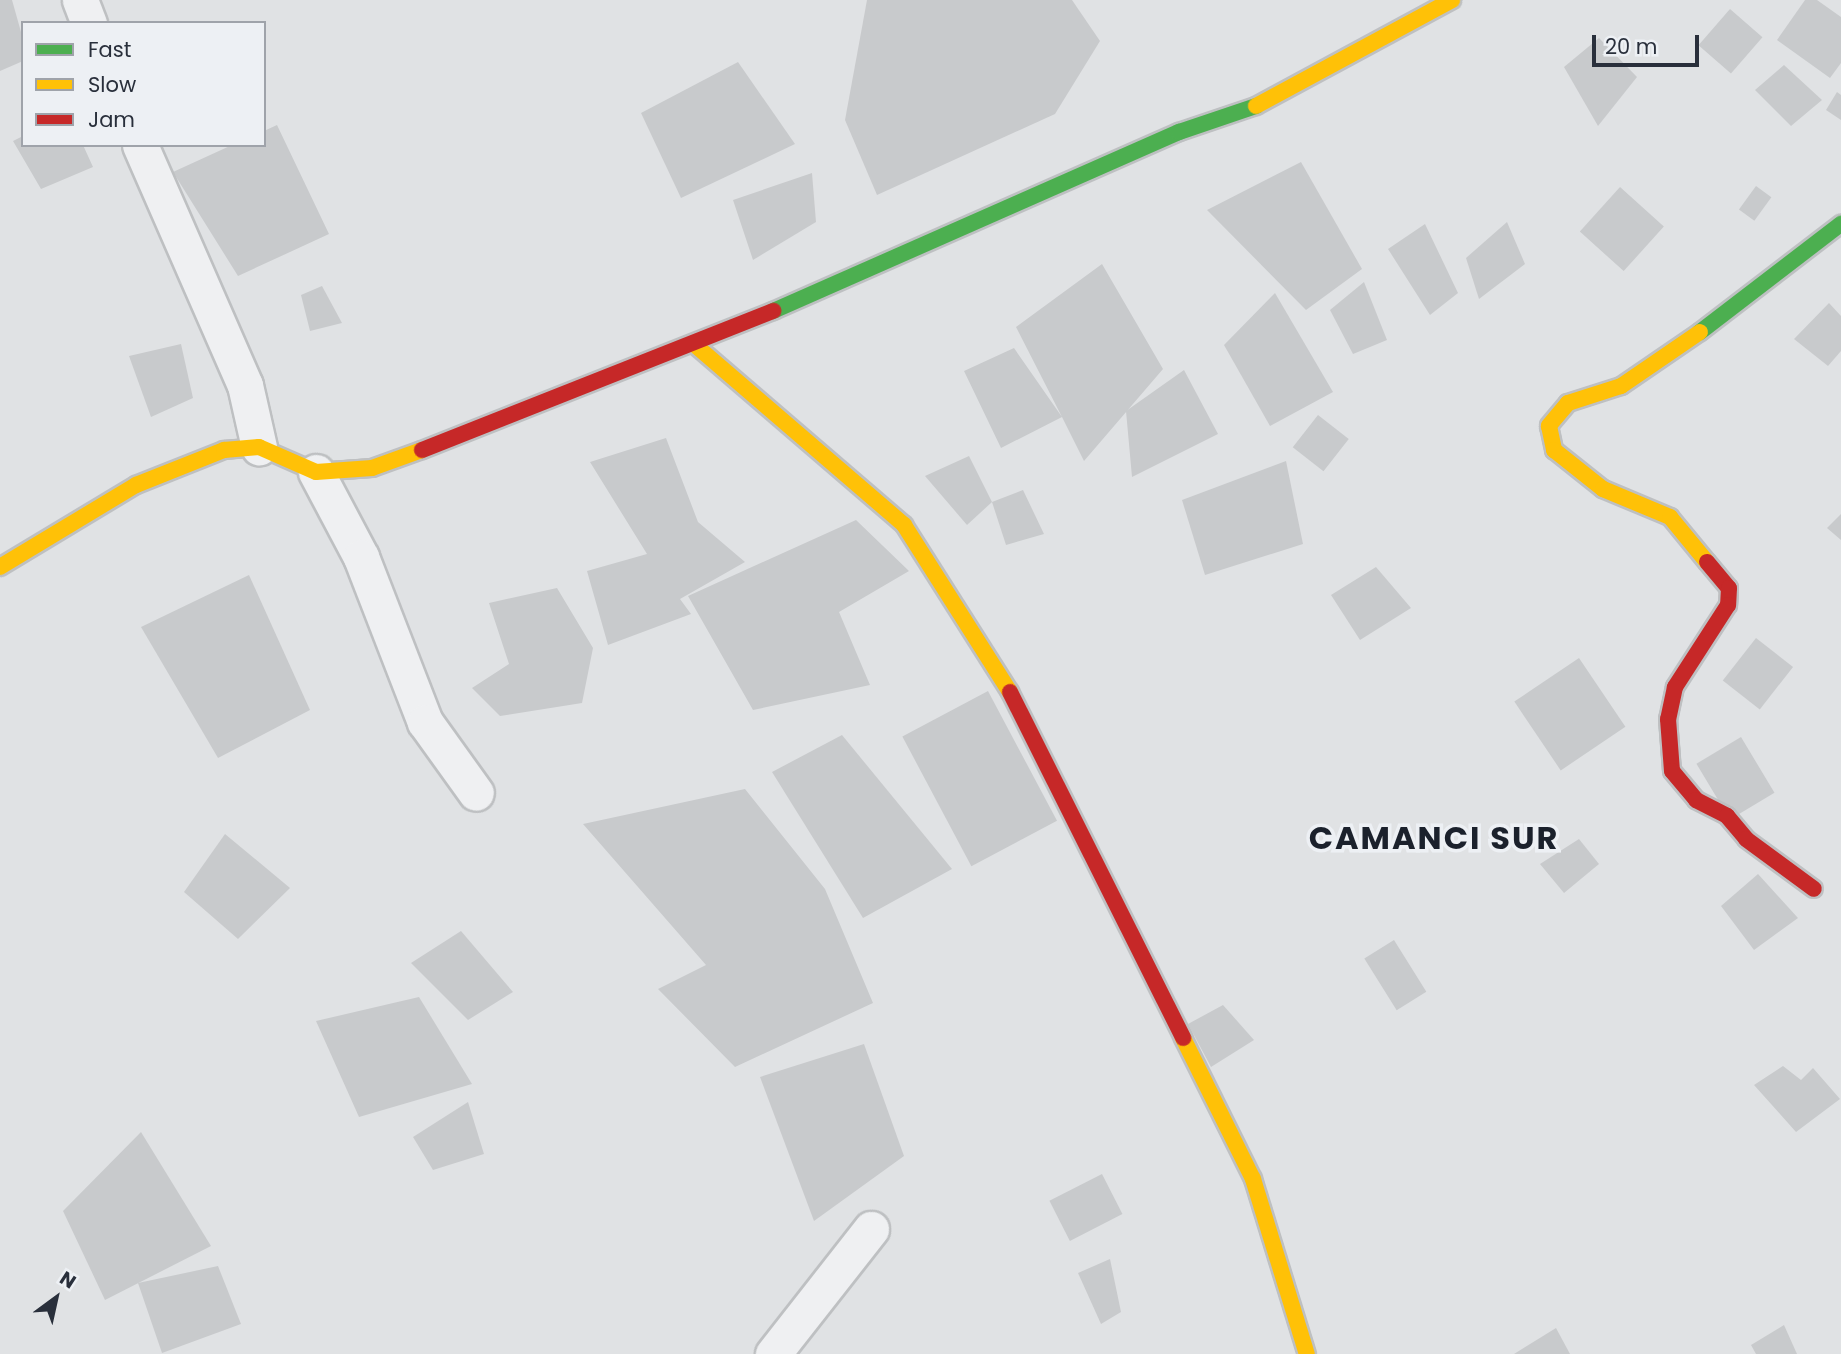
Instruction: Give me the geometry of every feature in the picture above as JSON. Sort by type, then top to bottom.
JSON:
[{"type":"street","points":[[80,0],[88,21]]},
{"type":"street","points":[[0,567],[136,485],[224,450],[258,447],[316,472],[372,468],[420,453],[695,345],[1179,132],[1259,105],[1452,0]]},
{"type":"street","points":[[141,147],[245,385],[258,447]]},
{"type":"street","points":[[1814,889],[1746,839],[1727,816],[1696,800],[1672,771],[1668,719],[1675,687],[1728,605],[1729,588],[1670,517],[1603,489],[1554,450],[1549,426],[1568,403],[1621,386],[1786,272],[1841,224]]},
{"type":"street","points":[[695,345],[904,525],[1020,708],[1254,1179],[1307,1354]]},
{"type":"street","points":[[316,472],[361,556],[425,722],[476,793]]},
{"type":"street","points":[[773,1354],[871,1230]]},
{"type":"building","points":[[0,0],[12,0],[21,32],[21,62],[0,71]]},
{"type":"building","points":[[867,0],[1072,0],[1100,41],[1055,114],[877,195],[845,120]]},
{"type":"building","points":[[1805,0],[1817,0],[1841,17],[1841,63],[1830,78],[1777,40]]},
{"type":"building","points":[[1730,9],[1762,37],[1731,73],[1699,45]]},
{"type":"building","points":[[1599,38],[1637,77],[1598,126],[1564,67]]},
{"type":"building","points":[[738,62],[795,144],[681,198],[641,113]]},
{"type":"building","points":[[1784,65],[1822,100],[1791,126],[1755,90]]},
{"type":"building","points":[[1837,92],[1841,95],[1841,120],[1826,110]]},
{"type":"building","points":[[277,125],[329,234],[238,276],[173,172],[228,147],[266,147],[266,130]]},
{"type":"building","points":[[21,137],[21,147],[84,147],[93,167],[41,189],[13,141]]},
{"type":"building","points":[[1301,162],[1362,269],[1306,310],[1207,210]]},
{"type":"building","points":[[812,173],[816,222],[753,260],[733,200]]},
{"type":"building","points":[[1756,186],[1771,197],[1754,221],[1739,209]]},
{"type":"building","points":[[1620,187],[1664,226],[1624,271],[1580,232]]},
{"type":"building","points":[[1507,222],[1525,264],[1479,299],[1466,258]]},
{"type":"building","points":[[1425,224],[1458,293],[1430,315],[1388,249]]},
{"type":"building","points":[[1102,264],[1163,369],[1084,461],[1016,327]]},
{"type":"building","points":[[1364,282],[1387,340],[1353,354],[1330,310]]},
{"type":"building","points":[[322,286],[342,323],[310,331],[301,295]]},
{"type":"building","points":[[1275,293],[1333,392],[1270,426],[1224,345]]},
{"type":"building","points":[[1829,303],[1841,316],[1841,351],[1828,366],[1794,339]]},
{"type":"building","points":[[181,344],[193,398],[151,417],[129,356]]},
{"type":"building","points":[[1014,348],[1062,417],[1001,448],[964,371]]},
{"type":"building","points":[[1184,370],[1218,434],[1132,477],[1126,411]]},
{"type":"building","points":[[1318,415],[1349,439],[1323,471],[1293,447]]},
{"type":"building","points":[[666,438],[698,522],[745,562],[680,599],[691,614],[608,645],[587,571],[647,554],[590,462]]},
{"type":"building","points":[[969,456],[992,502],[967,525],[925,476]]},
{"type":"building","points":[[1286,461],[1303,544],[1205,575],[1182,500]]},
{"type":"building","points":[[1023,490],[1044,534],[1006,545],[992,502]]},
{"type":"building","points":[[1841,514],[1841,540],[1827,528]]},
{"type":"building","points":[[856,520],[909,571],[839,612],[870,685],[753,710],[688,596]]},
{"type":"building","points":[[1376,567],[1411,608],[1360,640],[1331,595]]},
{"type":"building","points":[[249,575],[310,710],[218,758],[141,627]]},
{"type":"building","points":[[557,588],[593,648],[582,703],[500,716],[472,688],[509,664],[489,603]]},
{"type":"building","points":[[1756,638],[1793,667],[1760,709],[1723,681]]},
{"type":"building","points":[[1579,658],[1625,727],[1561,770],[1514,702]]},
{"type":"building","points":[[988,691],[1057,821],[971,866],[902,737]]},
{"type":"building","points":[[842,735],[952,869],[863,918],[772,772]]},
{"type":"building","points":[[1741,737],[1774,793],[1730,819],[1696,764]]},
{"type":"building","points":[[745,789],[825,889],[873,1003],[735,1067],[658,989],[706,965],[583,824]]},
{"type":"building","points":[[225,834],[290,888],[238,939],[184,892]]},
{"type":"building","points":[[1579,839],[1599,864],[1564,893],[1540,864]]},
{"type":"building","points":[[1758,874],[1798,918],[1754,950],[1721,906]]},
{"type":"building","points":[[461,931],[513,992],[468,1020],[411,963]]},
{"type":"building","points":[[1394,940],[1426,992],[1397,1010],[1364,959]]},
{"type":"building","points":[[419,997],[472,1084],[359,1117],[316,1021]]},
{"type":"building","points":[[1223,1005],[1254,1040],[1211,1067],[1188,1024]]},
{"type":"building","points":[[864,1044],[904,1156],[814,1221],[760,1077]]},
{"type":"building","points":[[1783,1066],[1801,1080],[1813,1068],[1840,1099],[1796,1132],[1754,1085]]},
{"type":"building","points":[[468,1102],[484,1154],[433,1170],[413,1137]]},
{"type":"building","points":[[141,1132],[211,1246],[105,1300],[63,1211]]},
{"type":"building","points":[[1102,1174],[1122,1214],[1070,1241],[1049,1201]]},
{"type":"building","points":[[1110,1259],[1121,1312],[1101,1324],[1078,1273]]},
{"type":"building","points":[[218,1266],[241,1324],[162,1353],[138,1283]]},
{"type":"building","points":[[1784,1325],[1797,1354],[1756,1354],[1751,1345]]},
{"type":"building","points":[[1556,1328],[1570,1354],[1514,1354]]},
{"type":"traffic: fast","points":[[773,311],[1179,132],[1256,106]]},
{"type":"traffic: fast","points":[[1700,332],[1841,224]]},
{"type":"traffic: slow","points":[[1256,106],[1452,0]]},
{"type":"traffic: slow","points":[[1700,332],[1621,386],[1568,403],[1549,426],[1554,450],[1603,489],[1670,517],[1707,562]]},
{"type":"traffic: slow","points":[[695,345],[904,525],[1010,692]]},
{"type":"traffic: slow","points":[[0,567],[136,485],[224,450],[259,447],[316,472],[372,468],[422,450]]},
{"type":"traffic: slow","points":[[1183,1038],[1253,1179],[1307,1354]]},
{"type":"traffic: jam","points":[[422,450],[773,311]]},
{"type":"traffic: jam","points":[[1707,562],[1729,588],[1728,605],[1675,687],[1668,719],[1672,771],[1696,800],[1727,816],[1746,839],[1814,889]]},
{"type":"traffic: jam","points":[[1010,692],[1183,1038]]},
{"type":"district","name":"CAMANCI SUR","points":[[1434,838]]}]
